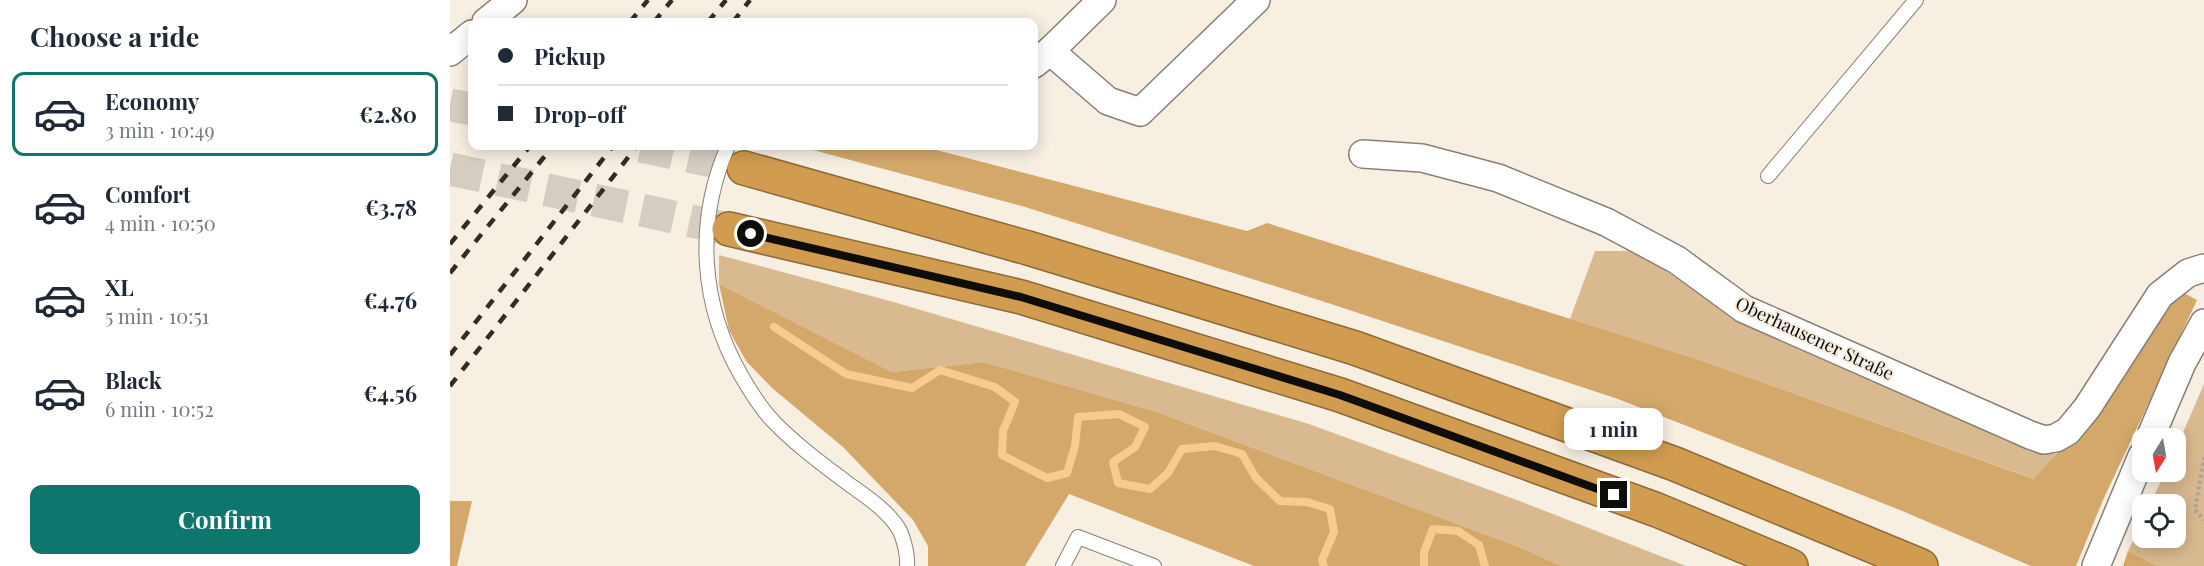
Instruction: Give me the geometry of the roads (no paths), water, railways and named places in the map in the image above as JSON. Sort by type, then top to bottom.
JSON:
[{"type":"highway","points":[[736,157],[1355,348],[1675,464],[1921,566]]},
{"type":"highway","points":[[729,229],[1021,297],[1340,395],[1657,510],[1791,566]]},
{"type":"street","points":[[491,18],[513,0]]},
{"type":"street","points":[[1102,0],[1042,57],[1108,101],[1140,112],[1256,0]]},
{"type":"street","points":[[450,52],[468,37]]},
{"type":"street","name":"Oberhausener Straße","points":[[1363,154],[1422,158],[1498,178],[1606,222],[1677,260],[1744,309],[2044,440],[2055,438],[2068,431],[2088,408],[2160,295],[2188,273],[2204,268]]},
{"type":"street","points":[[2154,428],[2182,363],[2204,322]]},
{"type":"street","points":[[2100,554],[2132,479]]},
{"type":"lane","points":[[1768,176],[1916,0]]},
{"type":"lane","points":[[736,157],[715,183],[705,240],[708,284],[720,333],[746,384],[771,420],[803,449],[879,507],[891,519],[903,539],[907,566]]},
{"type":"lane","points":[[1063,566],[1078,537],[1154,566]]},
{"type":"waterway","points":[[774,327],[846,374],[912,388],[940,370],[995,387],[1015,402],[1003,431],[1002,455],[1047,478],[1067,473],[1075,446],[1078,417],[1119,414],[1145,427],[1135,447],[1113,462],[1118,483],[1150,489],[1168,473],[1182,449],[1215,446],[1242,454],[1256,478],[1280,501],[1307,502],[1330,509],[1334,532],[1322,560],[1324,566]]},
{"type":"waterway","points":[[1424,566],[1424,552],[1433,529],[1458,531],[1479,545],[1485,566]]},
{"type":"tunnel","points":[[450,105],[468,108]]},
{"type":"tunnel","points":[[660,150],[744,168]]},
{"type":"tunnel","points":[[450,169],[729,229]]},
{"type":"railway","points":[[633,18],[648,0]]},
{"type":"railway","points":[[657,18],[672,0]]},
{"type":"railway","points":[[711,18],[726,0]]},
{"type":"railway","points":[[736,18],[750,0]]},
{"type":"railway","points":[[450,244],[527,150]]},
{"type":"railway","points":[[450,273],[550,150]]},
{"type":"railway","points":[[450,355],[610,150]]},
{"type":"railway","points":[[450,386],[634,150]]}]
